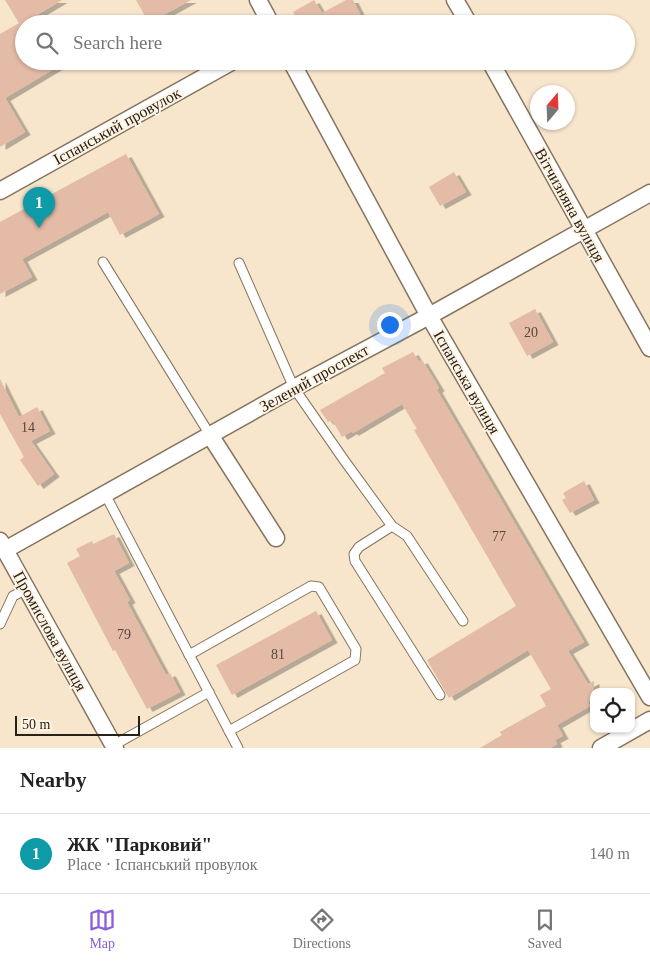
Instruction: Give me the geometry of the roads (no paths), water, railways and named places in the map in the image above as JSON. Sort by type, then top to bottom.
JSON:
[{"type":"street","points":[[258,0],[266,15]]},
{"type":"street","points":[[455,0],[464,15]]},
{"type":"street","name":"Іспанський провулок","points":[[0,191],[217,70]]},
{"type":"street","name":"Іспанська вулиця","points":[[296,70],[429,316],[650,698]]},
{"type":"street","name":"Вітчизняна вулиця","points":[[495,70],[650,348]]},
{"type":"street","name":"Зелений проспект","points":[[3,545],[105,494],[650,193]]},
{"type":"street","points":[[210,435],[276,538]]},
{"type":"street","name":"Промислова вулиця","points":[[3,545],[114,746]]},
{"type":"street","points":[[601,748],[650,720]]},
{"type":"lane","points":[[103,262],[210,435]]},
{"type":"lane","points":[[239,263],[294,388],[392,526],[407,536],[463,621]]},
{"type":"lane","points":[[105,494],[238,748]]},
{"type":"lane","points":[[392,526],[359,547],[354,554],[355,561],[440,695]]},
{"type":"lane","points":[[189,655],[311,586],[319,587],[356,650],[355,660],[229,731]]},
{"type":"lane","points":[[0,624],[13,596],[27,588]]},
{"type":"lane","points":[[114,746],[209,692]]},
{"type":"place","name":"ЖК \"Парковий\"","points":[[39,228]]}]
